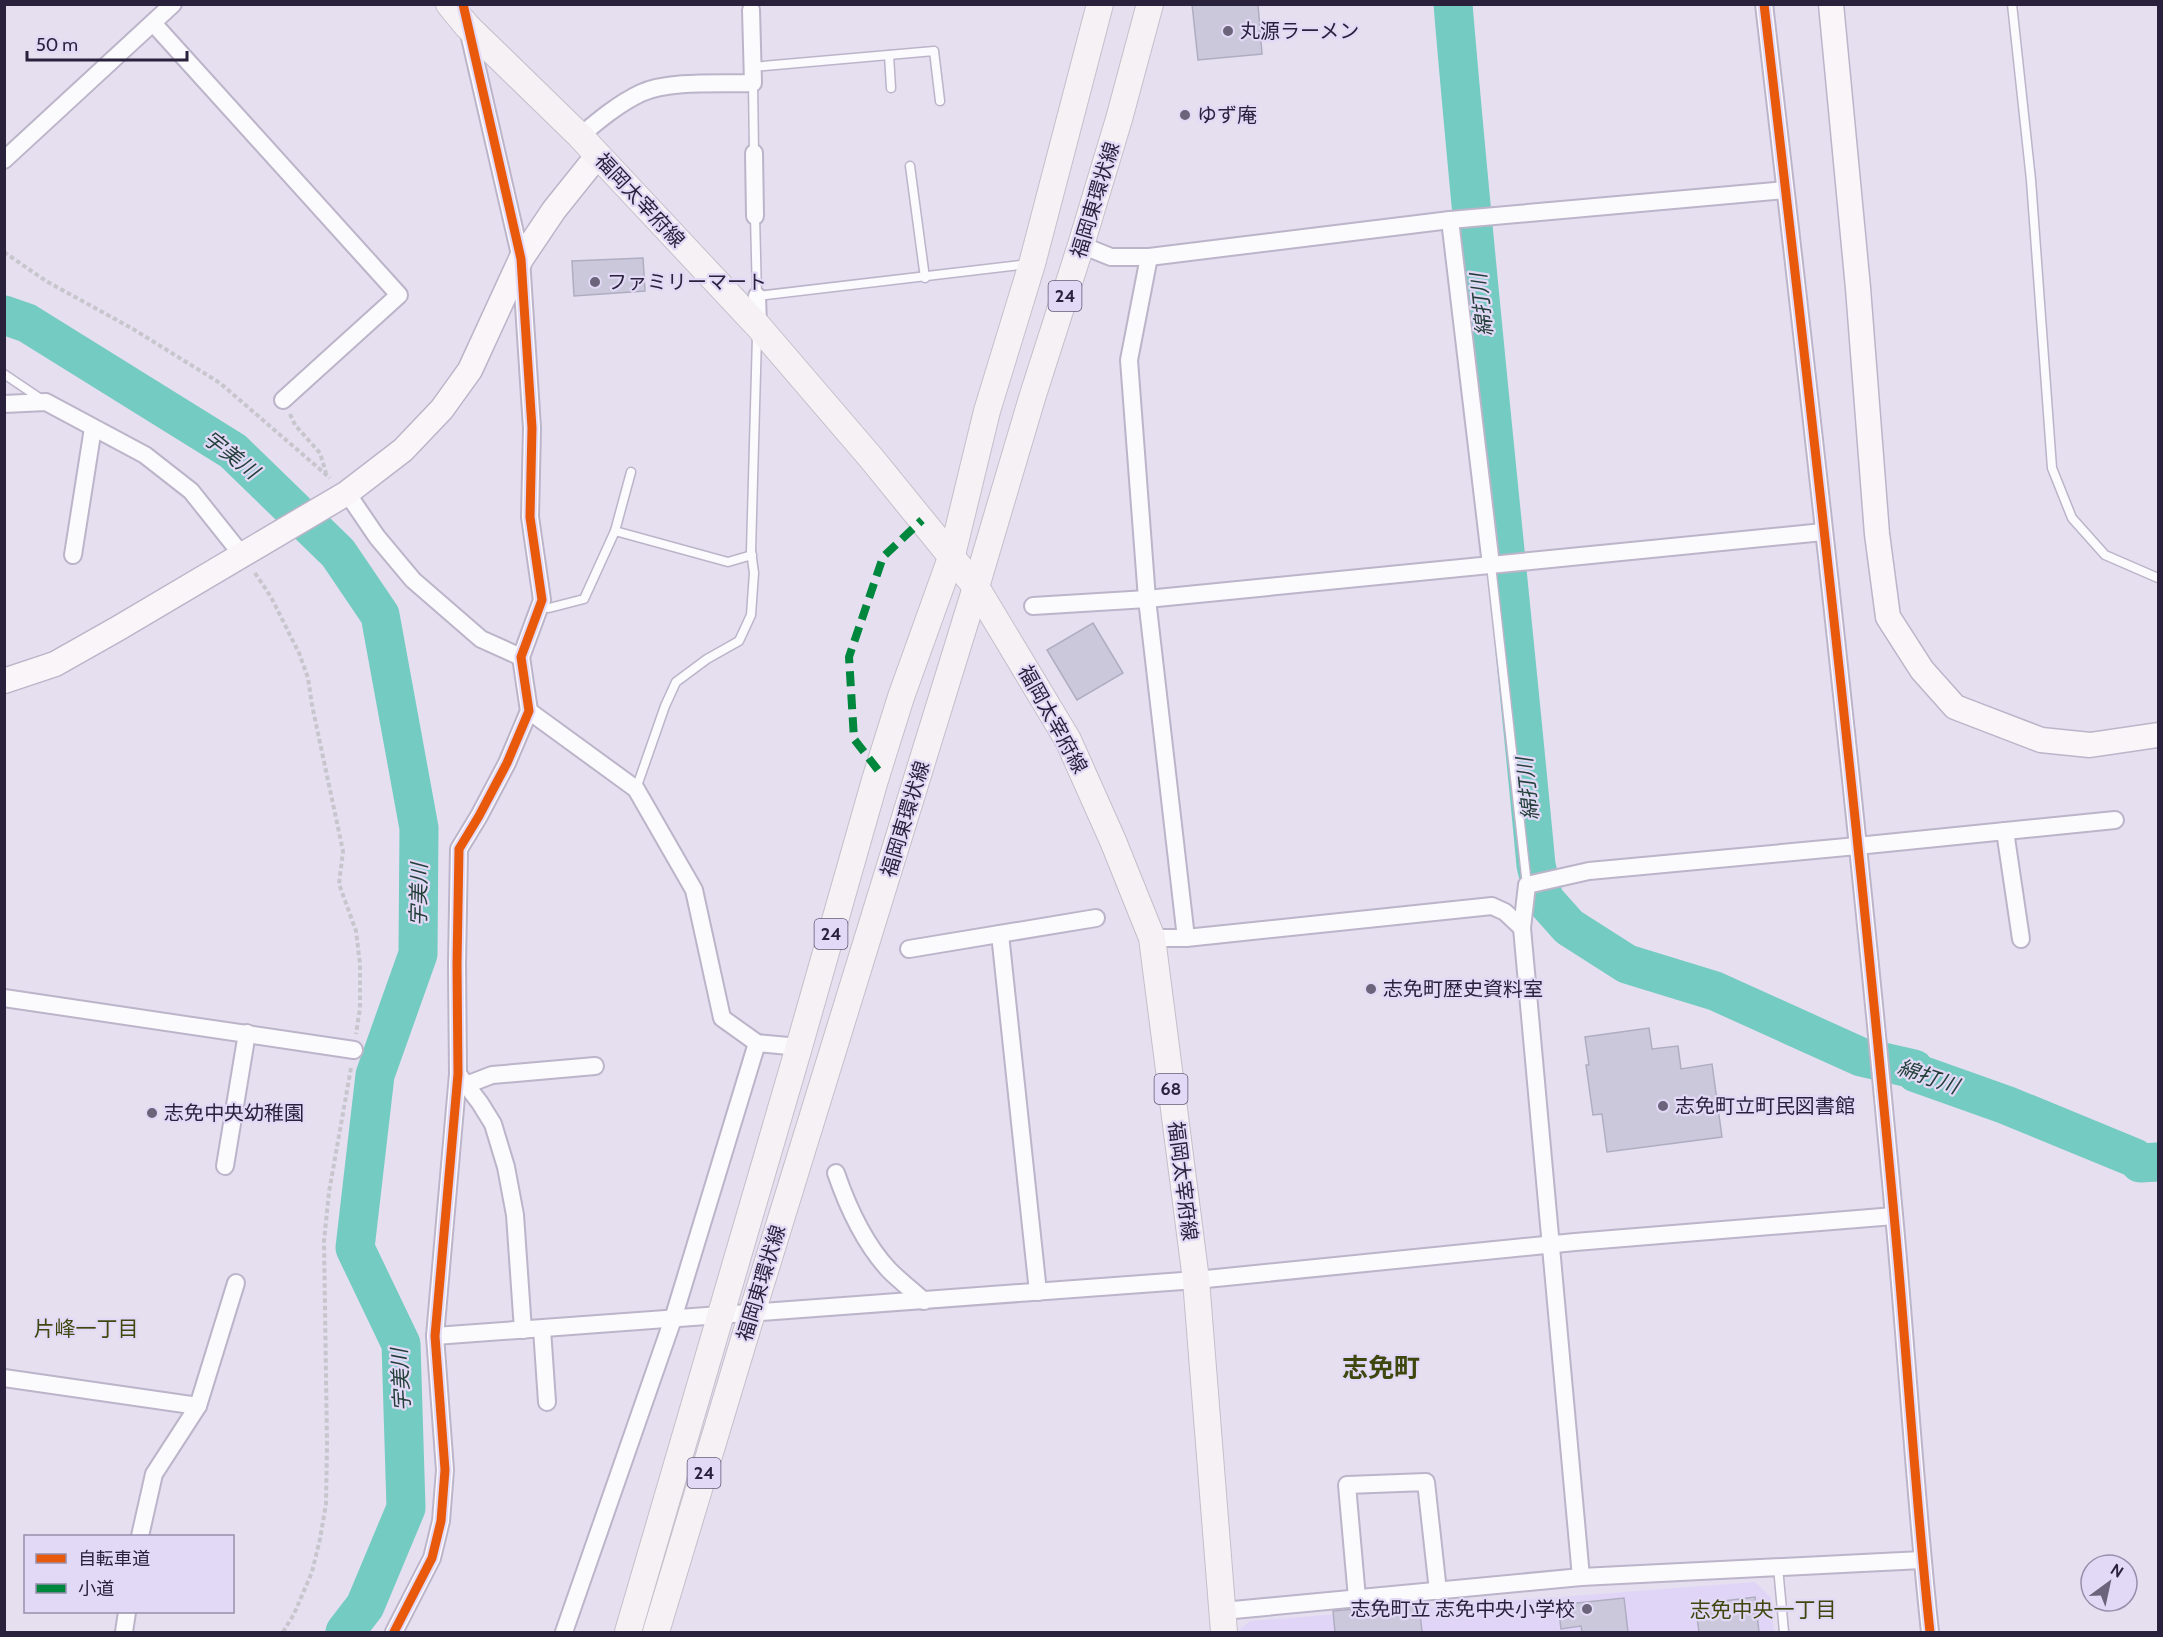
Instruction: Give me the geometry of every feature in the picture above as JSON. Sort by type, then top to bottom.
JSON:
[{"type":"main road","name":"福岡太宰府線","points":[[449,4],[465,15],[758,326],[872,459],[976,587],[1068,740],[1113,841],[1152,938],[1196,1280],[1224,1622]]},
{"type":"main road","name":"福岡東環状線","points":[[628,1632],[875,780],[901,697],[951,555],[987,411],[1032,264],[1100,4]]},
{"type":"main road","name":"福岡東環状線","points":[[656,1632],[1032,398],[1082,245],[1150,4]]},
{"type":"street","points":[[4,160],[173,4]]},
{"type":"street","points":[[1764,4],[1857,846],[1894,1216],[1930,1632]]},
{"type":"street","points":[[1831,4],[1858,288],[1877,534],[1887,617],[1922,670],[1955,707],[2041,740],[2090,745],[2158,735]]},
{"type":"street","points":[[580,136],[611,110],[643,92],[753,75],[751,7]]},
{"type":"street","points":[[394,1632],[432,1558],[441,1521],[445,1470],[435,1336],[462,1080],[457,964],[459,849],[507,763],[529,711],[521,657],[542,600],[530,517],[532,428],[521,259],[465,15]]},
{"type":"street","points":[[153,23],[399,295],[283,400]]},
{"type":"street","points":[[754,153],[756,216]]},
{"type":"street","points":[[4,681],[55,664],[343,495],[403,450],[442,409],[470,370],[521,259],[554,210],[598,155]]},
{"type":"street","points":[[1082,245],[1111,257],[1149,257],[1450,220],[1785,190]]},
{"type":"street","points":[[1450,220],[1491,565]]},
{"type":"street","points":[[1149,257],[1129,360],[1147,599],[1186,938]]},
{"type":"street","points":[[757,296],[758,326]]},
{"type":"street","points":[[4,404],[46,402],[145,455],[191,491],[248,551]]},
{"type":"street","points":[[73,555],[93,428]]},
{"type":"street","points":[[343,495],[413,580],[482,639],[521,657]]},
{"type":"street","points":[[1033,606],[1147,599],[1823,532]]},
{"type":"street","points":[[529,711],[636,789],[694,890],[722,1018],[757,1043],[799,1047]]},
{"type":"street","points":[[1581,1577],[1522,928],[1527,885],[1588,871],[2115,820]]},
{"type":"street","points":[[2005,831],[2020,939]]},
{"type":"street","points":[[1152,938],[1186,938],[1492,906],[1505,912],[1522,928]]},
{"type":"street","points":[[909,949],[1096,918]]},
{"type":"street","points":[[1000,934],[1038,1292]]},
{"type":"street","points":[[4,998],[354,1050]]},
{"type":"street","points":[[225,1166],[247,1033]]},
{"type":"street","points":[[564,1632],[673,1319],[757,1043]]},
{"type":"street","points":[[462,1080],[492,1075],[595,1066]]},
{"type":"street","points":[[462,1080],[493,1124],[506,1167],[515,1215],[523,1330]]},
{"type":"street","points":[[836,1173],[847,1206],[865,1237],[889,1270],[924,1301]]},
{"type":"street","points":[[435,1336],[1196,1280],[1551,1245],[1894,1216]]},
{"type":"street","points":[[140,1535],[154,1474],[198,1406],[236,1282]]},
{"type":"street","points":[[542,1329],[546,1402]]},
{"type":"street","points":[[4,1378],[198,1406]]},
{"type":"street","points":[[1357,1598],[1347,1485],[1426,1482],[1438,1591]]},
{"type":"street","points":[[1224,1622],[1357,1598],[1581,1577],[1922,1560]]},
{"type":"street","points":[[124,1632],[127,1613]]},
{"type":"lane","points":[[2012,4],[2032,191],[2052,468],[2072,518],[2105,555],[2158,578]]},
{"type":"lane","points":[[754,153],[753,75],[889,55],[934,51],[940,101]]},
{"type":"lane","points":[[889,55],[891,88]]},
{"type":"lane","points":[[910,166],[925,278]]},
{"type":"lane","points":[[756,216],[757,296],[1032,264]]},
{"type":"lane","points":[[636,789],[665,706],[676,682],[708,659],[739,641],[751,615],[754,573],[752,555],[758,326]]},
{"type":"lane","points":[[4,374],[46,402]]},
{"type":"lane","points":[[540,606],[549,608],[584,599],[615,531],[631,472]]},
{"type":"lane","points":[[615,531],[728,562],[752,555]]},
{"type":"lane","points":[[1491,565],[1527,885]]},
{"type":"lane","points":[[1778,1567],[1784,1632]]},
{"type":"path","points":[[4,252],[46,281],[133,328],[220,383],[326,475],[343,495]]},
{"type":"path","points":[[283,400],[295,425],[320,453],[326,475]]},
{"type":"path","points":[[248,551],[299,653],[308,678],[343,851],[339,885],[356,931],[360,964],[360,1008],[324,1241],[326,1504],[312,1572],[294,1614],[283,1632]]},
{"type":"shaded area","name":"志免町立 志免中央小学校","points":[[1755,1582],[1771,1598],[1774,1632],[1237,1632],[1250,1621]]},
{"type":"building","points":[[1192,4],[1258,4],[1262,54],[1198,60]]},
{"type":"building","points":[[643,258],[645,291],[574,296],[572,261]]},
{"type":"building","points":[[1093,623],[1123,673],[1077,700],[1047,650]]},
{"type":"building","points":[[1649,1028],[1652,1049],[1678,1046],[1681,1069],[1712,1064],[1722,1137],[1607,1152],[1602,1114],[1593,1115],[1586,1065],[1589,1065],[1585,1037]]},
{"type":"building","points":[[1755,1597],[1759,1632],[1699,1632],[1696,1610],[1725,1607],[1724,1601]]},
{"type":"building","points":[[1624,1598],[1628,1632],[1582,1632],[1581,1626],[1561,1629],[1558,1605]]},
{"type":"building","points":[[1419,1603],[1422,1632],[1335,1632],[1333,1611]]},
{"type":"waterway","name":"綿打川","points":[[1453,4],[1472,220],[1536,865],[1544,899],[1569,927],[1627,964],[1715,991],[1861,1057],[1914,1069],[1916,1073],[2006,1105],[2135,1158],[2140,1163],[2158,1162]]},
{"type":"waterway","name":"宇美川","points":[[4,315],[27,323],[233,451],[338,553],[380,615],[419,828],[418,954],[375,1075],[355,1248],[401,1344],[406,1508],[365,1606],[345,1632]]},
{"type":"marked path","points":[[878,770],[854,739],[849,657],[883,557],[922,520]]},
{"type":"cycle path","points":[[394,1632],[432,1558],[441,1521],[445,1470],[435,1336],[458,1074],[459,849],[507,763],[529,711],[521,657],[542,600],[530,517],[532,428],[521,259],[463,4]]},
{"type":"cycle path","points":[[1764,4],[1865,912],[1930,1632]]},
{"type":"place","name":"丸源ラーメン","points":[[1228,31]]},
{"type":"place","name":"ゆず庵","points":[[1185,115]]},
{"type":"place","name":"ファミリーマート","points":[[595,282]]},
{"type":"place","name":"志免町歴史資料室","points":[[1371,989]]},
{"type":"place","name":"志免町立町民図書館","points":[[1663,1106]]},
{"type":"place","name":"志免中央幼稚園","points":[[152,1113]]},
{"type":"place","name":"志免町立 志免中央小学校","points":[[1587,1609]]},
{"type":"district","name":"片峰一丁目","points":[[86,1329]]},
{"type":"district","name":"志免町","points":[[1381,1368]]},
{"type":"district","name":"志免中央一丁目","points":[[1763,1610]]}]
